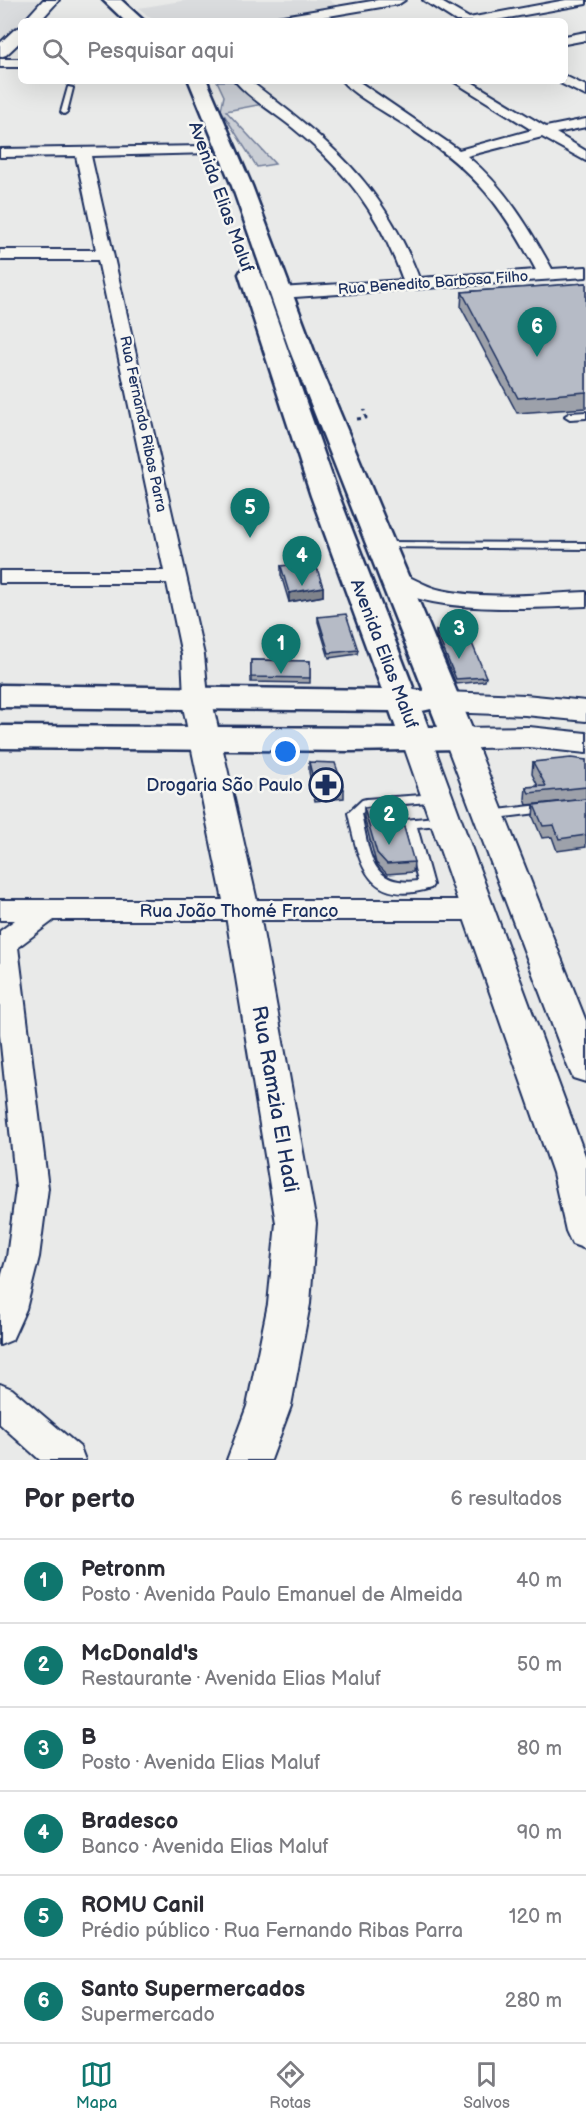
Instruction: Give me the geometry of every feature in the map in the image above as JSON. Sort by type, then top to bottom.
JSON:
[{"type":"main road","points":[[107,12],[126,18]]},
{"type":"main road","name":"Avenida Elias Maluf","points":[[199,84],[210,142],[325,496],[401,701],[417,738]]},
{"type":"main road","name":"Avenida Elias Maluf","points":[[210,142],[280,293],[459,738]]},
{"type":"main road","points":[[325,496],[352,540],[381,545]]},
{"type":"main road","points":[[0,696],[444,702]]},
{"type":"main road","points":[[0,737],[459,738]]},
{"type":"street","points":[[35,18],[51,0]]},
{"type":"street","points":[[294,18],[399,0]]},
{"type":"street","points":[[429,0],[460,18]]},
{"type":"street","points":[[487,18],[586,0]]},
{"type":"street","points":[[346,9],[360,18]]},
{"type":"street","points":[[0,52],[18,35]]},
{"type":"street","points":[[568,39],[586,36]]},
{"type":"street","points":[[0,63],[18,63]]},
{"type":"street","points":[[568,80],[586,76]]},
{"type":"street","points":[[568,81],[586,92]]},
{"type":"street","points":[[246,84],[307,131],[364,189],[383,214],[413,284]]},
{"type":"street","points":[[354,84],[456,155],[485,180],[522,229],[548,274]]},
{"type":"street","points":[[465,84],[586,158]]},
{"type":"street","points":[[456,155],[586,123]]},
{"type":"street","points":[[0,153],[82,153],[210,142]]},
{"type":"street","name":"Rua Fernando Ribas Parra","points":[[82,153],[193,655],[196,697]]},
{"type":"street","points":[[0,255],[105,255]]},
{"type":"street","name":"Rua Benedito Barbosa Filho","points":[[280,293],[586,272]]},
{"type":"street","points":[[0,577],[176,577]]},
{"type":"street","points":[[393,577],[414,591],[468,601]]},
{"type":"street","points":[[414,630],[425,614],[442,606],[468,601],[586,599]]},
{"type":"street","name":"Rua Ramzia El Hadi","points":[[196,697],[242,910],[296,1223],[287,1315],[269,1406],[249,1460]]},
{"type":"street","points":[[444,702],[525,705],[586,711]]},
{"type":"street","points":[[459,738],[529,737],[586,743]]},
{"type":"street","name":"Avenida Elias Maluf","points":[[417,738],[572,1173],[586,1231]]},
{"type":"street","name":"Avenida Elias Maluf","points":[[459,738],[586,1066]]},
{"type":"street","name":"Rua João Thomé Franco","points":[[0,910],[478,910]]},
{"type":"street","points":[[0,1329],[9,1310],[23,1257],[32,1188],[2,945],[48,910]]},
{"type":"street","points":[[0,1401],[68,1460]]},
{"type":"lane","points":[[64,112],[70,88]]},
{"type":"lane","points":[[570,416],[586,415]]},
{"type":"lane","points":[[381,545],[584,545]]},
{"type":"lane","points":[[366,803],[441,809],[410,823],[426,885],[407,889],[389,887],[370,874],[354,813],[366,803]]},
{"type":"lane","points":[[488,815],[564,807]]},
{"type":"path","points":[[357,420],[366,418],[363,410]]},
{"type":"shaded area","points":[[0,0],[39,0],[27,17],[18,18],[18,25],[0,40]]},
{"type":"shaded area","points":[[187,0],[329,0],[339,7],[273,18],[151,18],[139,8]]},
{"type":"shaded area","points":[[218,84],[237,84],[263,104],[226,111],[275,164],[257,167],[221,110],[224,96]]},
{"type":"building","points":[[586,283],[586,392],[518,398],[462,292]]},
{"type":"building","points":[[315,562],[323,587],[289,593],[281,566]]},
{"type":"building","points":[[346,614],[358,650],[329,653],[318,617]]},
{"type":"building","points":[[466,629],[486,677],[456,679],[436,631]]},
{"type":"building","points":[[251,660],[310,661],[310,678],[251,677]]},
{"type":"building","points":[[571,758],[586,760],[586,787],[529,793],[526,787],[546,786],[533,762]]},
{"type":"building","points":[[309,762],[335,763],[344,789],[316,791]]},
{"type":"building","points":[[586,799],[586,835],[559,839],[554,825],[543,826],[534,805]]},
{"type":"building","points":[[397,803],[414,862],[387,864],[377,853],[364,808]]},
{"type":"place","name":"Santo Supermercados","points":[[537,357]]},
{"type":"place","name":"ROMU Canil","points":[[250,538]]},
{"type":"place","name":"Bradesco","points":[[302,586]]},
{"type":"place","name":"B","points":[[459,659]]},
{"type":"place","name":"Petronm","points":[[281,674]]},
{"type":"place","name":"Drogaria São Paulo","points":[[326,785]]},
{"type":"place","name":"McDonald's","points":[[389,845]]}]
